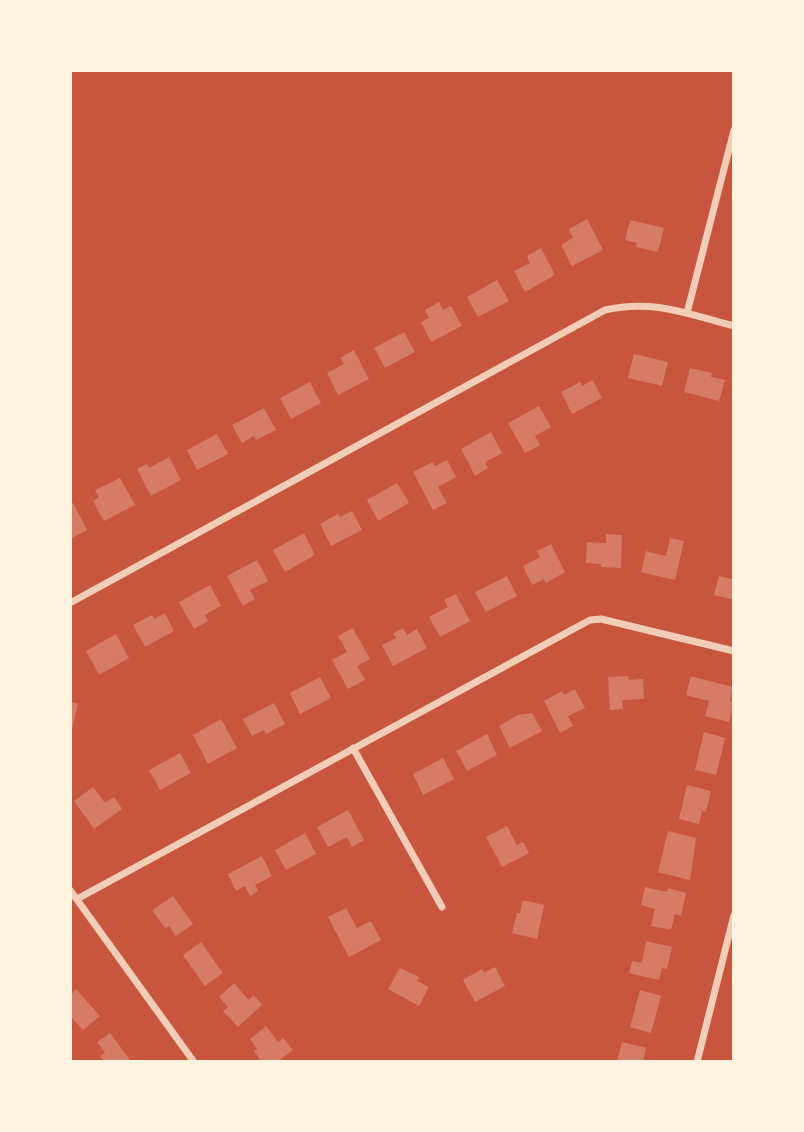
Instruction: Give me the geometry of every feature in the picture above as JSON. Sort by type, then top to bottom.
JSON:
[{"type":"street","points":[[687,313],[734,130]]},
{"type":"street","points":[[70,603],[605,310],[624,306],[668,307],[734,326]]},
{"type":"street","points":[[77,899],[590,621],[601,620],[734,650]]},
{"type":"street","points":[[353,748],[442,907]]},
{"type":"street","points":[[70,890],[194,1062]]},
{"type":"street","points":[[697,1062],[734,915]]},
{"type":"building","points":[[587,219],[603,250],[572,266],[561,245],[573,238],[569,229]]},
{"type":"building","points":[[630,220],[664,228],[658,252],[636,247],[637,243],[625,240]]},
{"type":"building","points":[[541,248],[555,275],[525,292],[514,271],[530,263],[527,256]]},
{"type":"building","points":[[497,280],[509,301],[478,317],[467,297]]},
{"type":"building","points":[[439,302],[443,310],[451,306],[462,326],[431,342],[421,322],[429,318],[425,310]]},
{"type":"building","points":[[404,332],[415,352],[385,368],[374,348]]},
{"type":"building","points":[[354,350],[369,379],[338,395],[327,373],[344,364],[340,358]]},
{"type":"building","points":[[634,354],[668,362],[662,386],[628,378]]},
{"type":"building","points":[[690,368],[712,373],[711,377],[725,380],[719,401],[684,392]]},
{"type":"building","points":[[593,380],[602,398],[572,414],[561,392],[580,382],[582,386]]},
{"type":"building","points":[[310,382],[321,403],[291,419],[280,398]]},
{"type":"building","points":[[539,406],[551,427],[535,436],[540,445],[525,453],[508,423]]},
{"type":"building","points":[[264,408],[276,430],[256,440],[254,436],[242,443],[232,425]]},
{"type":"building","points":[[491,432],[502,453],[485,462],[488,468],[475,476],[461,449]]},
{"type":"building","points":[[217,434],[228,454],[197,470],[187,450]]},
{"type":"building","points":[[169,457],[181,480],[151,496],[137,469],[147,464],[149,468]]},
{"type":"building","points":[[447,460],[456,477],[438,487],[447,503],[433,510],[413,472],[433,462],[435,466]]},
{"type":"building","points":[[120,478],[135,505],[104,521],[93,501],[99,497],[95,490]]},
{"type":"building","points":[[397,483],[409,503],[378,521],[367,500]]},
{"type":"building","points":[[73,503],[87,530],[70,539],[70,504]]},
{"type":"building","points":[[352,511],[362,530],[331,546],[320,524],[338,514],[340,517]]},
{"type":"building","points":[[304,533],[315,555],[285,572],[273,550]]},
{"type":"building","points":[[606,534],[622,535],[621,568],[586,563],[587,542],[606,543]]},
{"type":"building","points":[[670,538],[684,541],[675,580],[641,572],[646,551],[666,556]]},
{"type":"building","points":[[551,544],[565,572],[546,583],[544,579],[532,585],[523,566],[540,557],[537,551]]},
{"type":"building","points":[[257,560],[268,581],[250,590],[255,599],[243,606],[227,576]]},
{"type":"building","points":[[507,576],[517,596],[486,612],[475,592]]},
{"type":"building","points":[[719,576],[734,580],[734,600],[714,595]]},
{"type":"building","points":[[210,585],[221,606],[205,615],[208,621],[194,629],[179,602]]},
{"type":"building","points":[[456,594],[470,621],[440,637],[429,617],[448,607],[444,600]]},
{"type":"building","points":[[165,613],[174,631],[145,647],[133,625],[152,615],[154,619]]},
{"type":"building","points":[[353,628],[370,659],[357,666],[365,680],[348,689],[332,660],[347,652],[338,636]]},
{"type":"building","points":[[403,628],[407,635],[417,629],[427,648],[393,666],[382,645],[396,638],[393,633]]},
{"type":"building","points":[[116,634],[129,658],[99,675],[86,651]]},
{"type":"building","points":[[628,676],[629,680],[643,679],[644,699],[622,700],[623,709],[610,710],[608,677]]},
{"type":"building","points":[[691,676],[733,687],[730,700],[734,703],[729,722],[705,716],[709,701],[686,695]]},
{"type":"building","points":[[320,677],[331,698],[300,714],[290,693]]},
{"type":"building","points":[[575,689],[585,708],[568,716],[573,726],[560,733],[544,701],[562,691],[564,695]]},
{"type":"building","points":[[70,702],[78,704],[71,733],[70,733]]},
{"type":"building","points":[[274,703],[285,724],[266,734],[264,730],[252,736],[243,719]]},
{"type":"building","points":[[532,713],[542,731],[510,748],[499,726],[518,715]]},
{"type":"building","points":[[221,719],[237,748],[208,764],[193,735]]},
{"type":"building","points":[[704,732],[725,738],[716,775],[695,770]]},
{"type":"building","points":[[487,734],[497,755],[467,771],[456,751]]},
{"type":"building","points":[[180,753],[191,773],[160,790],[149,770]]},
{"type":"building","points":[[443,758],[454,779],[423,795],[413,774]]},
{"type":"building","points":[[687,785],[711,791],[706,812],[702,811],[699,824],[679,819]]},
{"type":"building","points":[[93,787],[105,803],[114,797],[122,809],[94,829],[74,801]]},
{"type":"building","points":[[348,810],[364,840],[352,847],[347,837],[328,847],[317,827]]},
{"type":"building","points":[[507,826],[517,845],[523,842],[529,853],[502,867],[486,837]]},
{"type":"building","points":[[668,831],[696,838],[690,880],[658,872]]},
{"type":"building","points":[[305,833],[316,854],[286,870],[275,850]]},
{"type":"building","points":[[262,856],[272,876],[255,885],[258,891],[250,896],[245,886],[236,891],[228,874]]},
{"type":"building","points":[[645,887],[667,892],[668,888],[686,893],[681,916],[675,914],[671,930],[651,926],[655,909],[641,905]]},
{"type":"building","points":[[173,896],[193,924],[176,936],[169,926],[165,928],[152,910]]},
{"type":"building","points":[[523,900],[544,905],[537,939],[512,933]]},
{"type":"building","points":[[346,908],[357,928],[371,921],[381,940],[349,957],[328,917]]},
{"type":"building","points":[[646,941],[672,947],[667,969],[662,968],[659,980],[629,973],[632,961],[642,963]]},
{"type":"building","points":[[201,942],[223,973],[205,986],[183,955]]},
{"type":"building","points":[[495,967],[505,986],[475,1002],[463,980],[482,969],[484,973]]},
{"type":"building","points":[[400,968],[419,977],[417,981],[429,987],[419,1006],[388,989]]},
{"type":"building","points":[[234,983],[249,1000],[254,995],[262,1005],[238,1027],[223,1011],[228,1007],[219,997]]},
{"type":"building","points":[[76,989],[100,1016],[83,1030],[70,1016],[70,995]]},
{"type":"building","points":[[640,990],[661,996],[651,1033],[630,1027]]},
{"type":"building","points":[[266,1026],[278,1042],[283,1038],[293,1050],[277,1062],[262,1062],[250,1039]]},
{"type":"building","points":[[110,1033],[130,1060],[128,1062],[104,1062],[100,1056],[105,1053],[97,1042]]},
{"type":"building","points":[[622,1042],[646,1048],[643,1062],[617,1062]]}]
